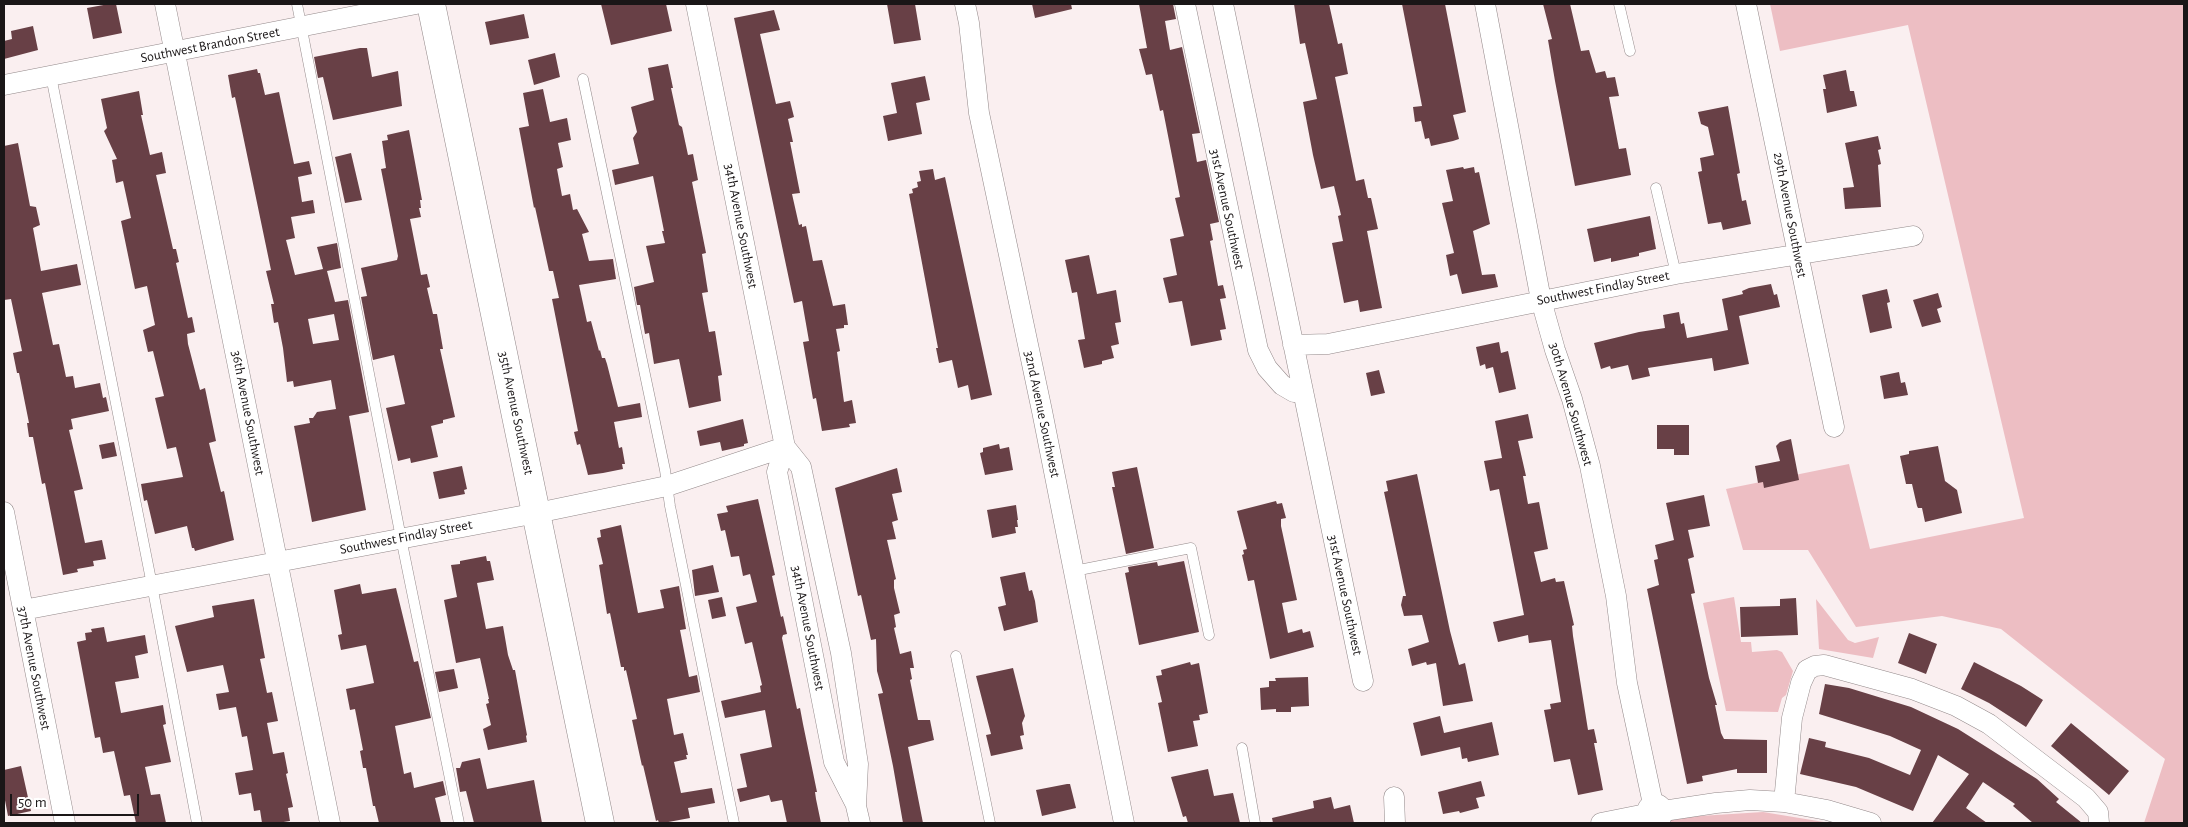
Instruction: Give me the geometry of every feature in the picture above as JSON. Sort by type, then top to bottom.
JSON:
[{"type":"main road","name":"35th Avenue Southwest","points":[[431,4],[600,823]]},
{"type":"street","name":"36th Avenue Southwest","points":[[166,4],[330,823]]},
{"type":"street","name":"Southwest Brandon Street","points":[[4,85],[416,4]]},
{"type":"street","name":"34th Avenue Southwest","points":[[696,4],[785,447],[801,467],[841,653],[858,764],[858,814]]},
{"type":"street","name":"32nd Avenue Southwest","points":[[965,4],[969,23],[979,113],[1124,823]]},
{"type":"street","name":"31st Avenue Southwest","points":[[1185,4],[1258,350],[1267,368],[1282,385],[1294,392],[1303,391]]},
{"type":"street","name":"31st Avenue Southwest","points":[[1222,4],[1363,680]]},
{"type":"street","name":"30th Avenue Southwest","points":[[1485,4],[1542,300],[1590,466],[1616,596],[1627,683],[1654,809]]},
{"type":"street","name":"29th Avenue Southwest","points":[[1746,4],[1834,427]]},
{"type":"street","name":"Southwest Findlay Street","points":[[1293,345],[1328,344],[1676,274],[1797,253],[1804,254],[1913,236]]},
{"type":"street","name":"Southwest Findlay Street","points":[[23,610],[537,513],[667,486],[785,447]]},
{"type":"street","name":"34th Avenue Southwest","points":[[785,447],[777,472],[834,762],[858,814]]},
{"type":"street","name":"37th Avenue Southwest","points":[[4,512],[65,823]]},
{"type":"street","points":[[1784,802],[1792,718],[1801,683],[1807,670],[1814,666],[1824,665],[1912,688],[1956,706],[1989,724],[2086,798],[2098,812],[2099,823]]},
{"type":"street","points":[[1394,797],[1395,823]]},
{"type":"street","points":[[1601,823],[1654,809],[1750,800],[1784,802],[1835,812],[1871,823]]},
{"type":"lane","points":[[298,4],[401,538],[459,823]]},
{"type":"lane","points":[[1619,4],[1630,51]]},
{"type":"lane","points":[[50,76],[152,585],[197,823]]},
{"type":"lane","points":[[583,79],[734,823]]},
{"type":"lane","points":[[1656,188],[1676,274]]},
{"type":"lane","points":[[1074,571],[1191,548],[1208,635]]},
{"type":"lane","points":[[956,656],[990,823]]},
{"type":"lane","points":[[1242,748],[1255,823]]},
{"type":"shaded area","points":[[1770,4],[2184,4],[2184,823],[2144,823],[2165,759],[2001,629],[1942,616],[1856,627],[1808,550],[1743,550],[1726,489],[1849,464],[1870,549],[2024,518],[1908,25],[1780,51]]},
{"type":"shaded area","points":[[1734,597],[1741,642],[1751,642],[1752,652],[1777,650],[1782,652],[1793,671],[1786,695],[1782,698],[1778,712],[1726,711],[1703,603]]},
{"type":"shaded area","points":[[1816,599],[1848,640],[1855,643],[1879,637],[1873,658],[1819,649]]},
{"type":"shaded area","points":[[1763,812],[1830,823],[1655,823],[1684,817]]},
{"type":"building","points":[[116,4],[122,33],[93,39],[87,8]]},
{"type":"building","points":[[601,4],[666,4],[672,31],[611,45]]},
{"type":"building","points":[[887,4],[915,4],[921,40],[894,44]]},
{"type":"building","points":[[1032,4],[1071,4],[1072,9],[1035,18]]},
{"type":"building","points":[[1139,4],[1173,4],[1176,19],[1165,21],[1170,50],[1182,47],[1200,133],[1192,134],[1197,162],[1206,160],[1219,222],[1210,224],[1213,240],[1210,241],[1218,286],[1223,285],[1226,298],[1220,299],[1226,329],[1220,330],[1222,340],[1191,346],[1182,301],[1169,303],[1163,278],[1177,275],[1170,239],[1184,236],[1175,198],[1180,197],[1163,110],[1160,111],[1152,74],[1146,75],[1139,49],[1147,48]]},
{"type":"building","points":[[1294,4],[1329,4],[1338,44],[1342,43],[1348,74],[1335,77],[1356,181],[1364,179],[1368,198],[1371,198],[1378,229],[1367,231],[1382,308],[1360,312],[1358,300],[1344,303],[1332,243],[1343,241],[1338,216],[1341,215],[1334,186],[1321,189],[1313,155],[1303,102],[1317,99],[1305,43],[1300,44]]},
{"type":"building","points":[[1402,4],[1445,4],[1466,112],[1453,115],[1459,139],[1431,146],[1429,138],[1425,139],[1421,121],[1415,122],[1413,107],[1422,106]]},
{"type":"building","points":[[1543,4],[1570,4],[1581,51],[1589,50],[1596,73],[1605,71],[1607,78],[1615,77],[1619,96],[1609,97],[1619,149],[1626,148],[1631,175],[1575,186],[1548,40],[1552,39]]},
{"type":"building","points":[[774,10],[780,30],[760,34],[776,104],[790,101],[794,117],[788,119],[793,142],[790,142],[800,193],[792,194],[799,225],[802,224],[802,227],[806,226],[813,261],[822,260],[833,306],[845,304],[848,325],[844,325],[844,328],[836,329],[840,351],[837,352],[844,402],[852,400],[856,423],[849,424],[850,427],[822,431],[816,398],[813,399],[803,342],[809,341],[802,301],[794,303],[734,18]]},
{"type":"building","points":[[524,14],[529,38],[490,45],[485,22]]},
{"type":"building","points":[[33,26],[38,50],[4,59],[4,41],[12,39],[11,31]]},
{"type":"building","points":[[367,48],[372,77],[398,71],[402,106],[333,120],[323,77],[318,78],[314,57]]},
{"type":"building","points":[[555,53],[560,77],[534,85],[528,60]]},
{"type":"building","points":[[668,64],[679,125],[682,127],[688,155],[693,154],[698,180],[692,182],[706,253],[702,254],[708,292],[702,293],[709,332],[715,331],[722,375],[718,376],[721,401],[689,408],[679,359],[654,364],[649,333],[645,334],[640,305],[637,305],[634,287],[654,282],[646,246],[665,243],[653,176],[615,185],[612,170],[639,164],[633,138],[637,132],[631,107],[654,100],[648,68]]},
{"type":"building","points":[[257,69],[258,73],[260,73],[265,95],[279,92],[294,164],[309,161],[312,174],[298,177],[302,202],[313,200],[315,213],[291,217],[295,238],[286,240],[295,275],[323,269],[317,247],[337,243],[341,268],[327,271],[335,302],[348,300],[369,412],[349,416],[366,510],[312,522],[294,426],[310,423],[309,418],[313,418],[317,412],[336,409],[331,380],[294,387],[293,381],[287,382],[283,348],[278,322],[274,323],[271,304],[274,304],[266,271],[271,270],[235,97],[232,98],[228,75]],"holes":[[[334,314],[339,340],[313,344],[308,319]]]},
{"type":"building","points":[[1846,70],[1850,91],[1854,91],[1857,106],[1827,113],[1823,89],[1826,89],[1823,75]]},
{"type":"building","points":[[925,76],[930,100],[916,103],[922,134],[888,141],[883,116],[897,113],[891,83]]},
{"type":"building","points":[[543,89],[550,122],[567,118],[571,140],[558,143],[563,167],[557,169],[562,196],[570,194],[573,210],[577,209],[589,232],[582,234],[589,261],[613,259],[616,279],[579,285],[587,322],[591,321],[599,351],[602,358],[605,358],[618,407],[640,403],[642,417],[614,422],[619,448],[622,447],[625,464],[622,464],[623,469],[603,473],[588,475],[580,444],[577,445],[574,432],[578,431],[552,299],[559,298],[553,271],[549,271],[534,208],[519,128],[529,126],[523,93]]},
{"type":"building","points":[[139,91],[143,115],[141,115],[150,155],[162,152],[166,173],[156,175],[173,249],[176,249],[179,262],[176,263],[188,318],[192,317],[195,332],[187,334],[188,344],[200,390],[205,388],[216,441],[209,443],[221,492],[224,491],[234,540],[195,551],[192,548],[187,526],[155,534],[147,500],[144,501],[141,484],[183,477],[176,447],[167,449],[155,398],[164,396],[153,351],[148,352],[143,330],[155,325],[147,286],[135,289],[121,221],[131,218],[123,181],[116,183],[112,160],[117,159],[104,131],[107,128],[101,99]]},
{"type":"building","points":[[1728,106],[1740,173],[1737,174],[1742,201],[1746,200],[1751,224],[1723,230],[1721,222],[1708,224],[1698,172],[1702,171],[1700,158],[1714,155],[1708,127],[1701,124],[1698,112]]},
{"type":"building","points":[[409,130],[422,200],[420,200],[421,208],[419,208],[421,217],[410,219],[421,275],[427,274],[430,287],[427,288],[433,314],[437,314],[443,349],[440,349],[455,417],[431,426],[438,457],[411,463],[410,458],[398,461],[386,408],[405,404],[394,355],[373,360],[361,297],[367,296],[361,268],[397,260],[398,256],[381,169],[386,168],[382,141],[388,140],[387,135]]},
{"type":"building","points":[[1878,136],[1881,149],[1878,150],[1881,164],[1878,165],[1881,207],[1845,209],[1843,188],[1854,187],[1845,143]]},
{"type":"building","points":[[18,143],[30,206],[36,207],[40,225],[33,228],[41,271],[77,264],[81,285],[42,293],[53,345],[59,344],[66,377],[73,376],[75,388],[100,383],[103,398],[106,397],[109,411],[71,419],[73,429],[69,430],[83,489],[74,491],[85,543],[102,540],[106,559],[93,561],[94,566],[77,569],[78,572],[63,575],[45,483],[42,484],[33,437],[29,437],[27,423],[29,423],[13,353],[22,351],[11,299],[4,300],[4,146]]},
{"type":"building","points":[[351,153],[362,200],[345,203],[335,157]]},
{"type":"building","points":[[1463,167],[1464,169],[1474,167],[1475,173],[1479,172],[1490,224],[1473,231],[1482,275],[1495,274],[1498,287],[1462,294],[1457,274],[1450,276],[1446,255],[1454,253],[1442,203],[1453,201],[1446,170]]},
{"type":"building","points":[[933,169],[935,180],[945,177],[992,395],[971,400],[968,385],[958,388],[952,360],[939,363],[936,348],[938,348],[909,194],[913,193],[912,189],[918,187],[917,182],[921,181],[919,171]]},
{"type":"building","points":[[1650,216],[1656,249],[1639,253],[1639,256],[1611,262],[1611,258],[1594,262],[1587,229]]},
{"type":"building","points":[[1089,255],[1097,294],[1116,290],[1121,322],[1115,323],[1119,344],[1111,346],[1114,358],[1102,361],[1102,364],[1084,368],[1078,340],[1085,339],[1077,292],[1072,293],[1065,260]]},
{"type":"building","points":[[1771,284],[1774,295],[1777,294],[1780,307],[1739,316],[1749,364],[1714,371],[1712,358],[1648,368],[1650,376],[1632,380],[1628,365],[1611,369],[1610,366],[1601,369],[1594,343],[1665,328],[1663,315],[1679,312],[1681,324],[1684,323],[1687,338],[1728,330],[1722,299],[1743,294],[1742,291],[1749,288]]},
{"type":"building","points":[[1887,289],[1890,302],[1887,303],[1892,328],[1870,333],[1862,295]]},
{"type":"building","points":[[1938,293],[1942,307],[1937,309],[1941,322],[1922,327],[1913,300]]},
{"type":"building","points":[[1499,342],[1501,353],[1508,351],[1516,389],[1499,393],[1493,367],[1486,369],[1485,364],[1480,366],[1476,347]]},
{"type":"building","points":[[1379,370],[1385,393],[1371,396],[1366,373]]},
{"type":"building","points":[[1899,372],[1901,383],[1905,382],[1908,395],[1884,399],[1880,376]]},
{"type":"building","points":[[1528,414],[1533,438],[1518,441],[1526,476],[1523,476],[1528,504],[1539,502],[1548,549],[1534,552],[1541,582],[1555,578],[1556,582],[1564,581],[1574,625],[1572,626],[1573,636],[1588,730],[1594,729],[1597,743],[1594,743],[1603,790],[1578,795],[1570,759],[1554,762],[1544,710],[1551,709],[1550,704],[1561,702],[1551,640],[1529,643],[1528,635],[1498,642],[1493,622],[1524,615],[1499,489],[1490,491],[1484,461],[1502,458],[1495,421]]},
{"type":"building","points":[[743,419],[748,443],[744,444],[744,446],[722,451],[720,442],[700,446],[697,431]]},
{"type":"building","points":[[1657,425],[1689,425],[1689,455],[1674,455],[1674,449],[1657,449]]},
{"type":"building","points":[[1791,439],[1799,480],[1764,488],[1763,482],[1758,483],[1755,466],[1780,461],[1776,446],[1780,442]]},
{"type":"building","points":[[114,442],[117,456],[102,459],[99,445]]},
{"type":"building","points":[[999,444],[1000,449],[1009,447],[1013,470],[985,475],[980,453],[983,452],[983,448]]},
{"type":"building","points":[[1938,446],[1945,481],[1957,490],[1962,513],[1925,522],[1922,508],[1917,506],[1912,484],[1906,484],[1900,456],[1909,454],[1909,451]]},
{"type":"building","points":[[462,466],[467,489],[464,490],[465,494],[439,499],[433,472]]},
{"type":"building","points":[[1137,467],[1154,548],[1126,554],[1112,487],[1115,487],[1112,472]]},
{"type":"building","points":[[897,468],[902,492],[892,494],[898,520],[892,522],[896,539],[887,540],[896,579],[894,580],[894,588],[900,613],[894,615],[896,627],[894,628],[900,654],[911,651],[914,668],[910,668],[912,679],[910,680],[918,720],[930,720],[934,740],[908,747],[923,823],[903,823],[878,694],[883,693],[877,671],[876,639],[871,640],[861,595],[858,596],[835,488]]},
{"type":"building","points":[[1417,474],[1450,631],[1459,665],[1465,663],[1473,701],[1443,706],[1436,663],[1427,665],[1426,662],[1412,666],[1408,649],[1429,642],[1422,615],[1404,616],[1401,605],[1403,596],[1406,596],[1384,492],[1388,491],[1386,481]]},
{"type":"building","points":[[1704,495],[1710,526],[1688,530],[1694,557],[1688,559],[1695,593],[1691,594],[1709,678],[1717,705],[1715,705],[1721,733],[1724,739],[1767,740],[1767,773],[1737,773],[1737,769],[1702,776],[1703,781],[1687,784],[1647,589],[1659,585],[1654,560],[1658,559],[1655,545],[1674,540],[1666,503]]},
{"type":"building","points":[[758,499],[775,575],[772,576],[781,617],[783,616],[787,634],[783,635],[782,638],[797,709],[800,708],[817,792],[815,792],[821,823],[787,823],[782,800],[771,802],[769,795],[740,802],[737,789],[747,787],[740,754],[772,747],[765,710],[725,718],[721,701],[761,692],[760,686],[762,685],[752,642],[745,644],[736,607],[757,602],[750,574],[743,576],[739,556],[731,557],[725,530],[721,531],[717,514],[728,512],[726,506]]},
{"type":"building","points":[[1276,501],[1277,504],[1282,503],[1286,518],[1281,519],[1281,526],[1297,600],[1282,603],[1288,633],[1302,629],[1303,633],[1310,631],[1314,647],[1270,659],[1254,580],[1248,581],[1242,555],[1244,554],[1243,550],[1247,549],[1237,511]]},
{"type":"building","points":[[1016,505],[1018,527],[1015,527],[1016,533],[992,538],[987,510]]},
{"type":"building","points":[[621,525],[638,613],[664,608],[660,590],[679,586],[686,629],[680,630],[689,677],[697,675],[700,692],[667,699],[674,735],[683,733],[688,755],[686,755],[687,759],[674,762],[681,793],[712,788],[715,803],[688,808],[690,818],[663,823],[659,823],[658,820],[656,821],[642,766],[632,720],[637,719],[626,670],[624,671],[624,667],[621,667],[610,613],[607,614],[599,565],[603,564],[597,538],[601,537],[600,530]]},
{"type":"building","points":[[486,556],[487,561],[490,561],[494,580],[477,583],[486,629],[503,626],[508,655],[513,670],[515,670],[527,735],[527,742],[488,750],[483,729],[491,725],[486,704],[489,703],[489,699],[480,658],[456,663],[444,600],[457,597],[451,565],[460,564],[460,561]]},
{"type":"building","points":[[1184,561],[1199,632],[1139,645],[1125,573],[1129,572],[1128,567],[1157,562],[1158,566]]},
{"type":"building","points":[[713,565],[719,592],[695,596],[692,570]]},
{"type":"building","points":[[1025,572],[1029,591],[1032,590],[1035,601],[1038,622],[1004,631],[998,607],[1006,605],[1000,577]]},
{"type":"building","points":[[360,584],[362,594],[396,588],[414,662],[418,661],[431,718],[395,726],[404,774],[411,772],[414,788],[443,781],[446,795],[435,798],[441,823],[379,823],[375,806],[373,806],[366,768],[363,768],[360,751],[363,750],[355,709],[350,710],[346,689],[374,683],[366,645],[341,650],[338,635],[342,634],[334,590]]},
{"type":"building","points":[[722,597],[726,616],[712,619],[708,600]]},
{"type":"building","points":[[1796,598],[1798,635],[1741,637],[1740,607],[1780,606],[1780,599]]},
{"type":"building","points":[[254,599],[265,658],[260,659],[267,693],[272,692],[278,721],[267,723],[273,754],[284,752],[288,773],[286,774],[293,807],[288,808],[290,821],[277,823],[262,823],[260,810],[254,811],[251,793],[239,795],[235,773],[253,770],[247,736],[242,737],[236,707],[219,710],[216,694],[229,692],[223,665],[187,672],[175,626],[214,617],[212,606]]},
{"type":"building","points":[[104,627],[107,642],[145,635],[148,653],[135,656],[139,678],[115,682],[121,713],[163,705],[166,724],[163,725],[171,762],[145,767],[151,795],[160,794],[166,823],[136,823],[130,795],[124,796],[114,751],[103,753],[100,737],[95,738],[77,642],[86,640],[85,633],[92,632],[91,629]]},
{"type":"building","points":[[1909,633],[1937,644],[1926,674],[1898,663]]},
{"type":"building","points":[[1190,662],[1191,665],[1199,663],[1208,713],[1199,715],[1200,720],[1193,721],[1198,746],[1168,752],[1158,703],[1162,702],[1156,676],[1162,675],[1161,670]]},
{"type":"building","points":[[1974,662],[2021,686],[2043,700],[2026,727],[1989,703],[1961,689]]},
{"type":"building","points":[[1013,668],[1025,716],[1022,723],[1024,735],[1020,736],[1023,749],[991,756],[986,735],[991,734],[976,676]]},
{"type":"building","points":[[454,669],[458,688],[439,692],[435,672]]},
{"type":"building","points":[[1308,677],[1309,706],[1291,707],[1291,712],[1276,712],[1276,709],[1261,710],[1260,688],[1269,687],[1269,681],[1276,681],[1275,678]]},
{"type":"building","points":[[1825,684],[1849,688],[1911,707],[1958,729],[2037,779],[2059,799],[2056,802],[2082,823],[2033,823],[2013,806],[2015,804],[1983,782],[1966,808],[1987,823],[1932,823],[1969,774],[1938,755],[1913,811],[1856,787],[1800,774],[1809,738],[1826,742],[1825,747],[1869,758],[1910,775],[1921,750],[1890,736],[1819,714]]},
{"type":"building","points":[[1440,716],[1444,733],[1492,722],[1499,755],[1468,762],[1467,758],[1462,759],[1460,747],[1421,756],[1413,723]]},
{"type":"building","points":[[2071,723],[2129,771],[2109,795],[2051,746]]},
{"type":"building","points":[[480,758],[487,789],[534,780],[542,823],[474,823],[466,791],[460,792],[456,768],[460,768],[462,762]]},
{"type":"building","points":[[21,766],[31,811],[8,816],[4,795],[4,770]]},
{"type":"building","points":[[1208,769],[1214,796],[1233,793],[1240,823],[1188,823],[1186,816],[1183,817],[1171,777]]},
{"type":"building","points":[[1481,781],[1485,796],[1476,798],[1479,808],[1460,813],[1459,811],[1443,814],[1438,792]]},
{"type":"building","points":[[1070,784],[1076,808],[1042,816],[1036,790]]},
{"type":"building","points":[[1331,797],[1334,809],[1350,805],[1354,823],[1273,823],[1272,818],[1314,808],[1313,801]]}]
